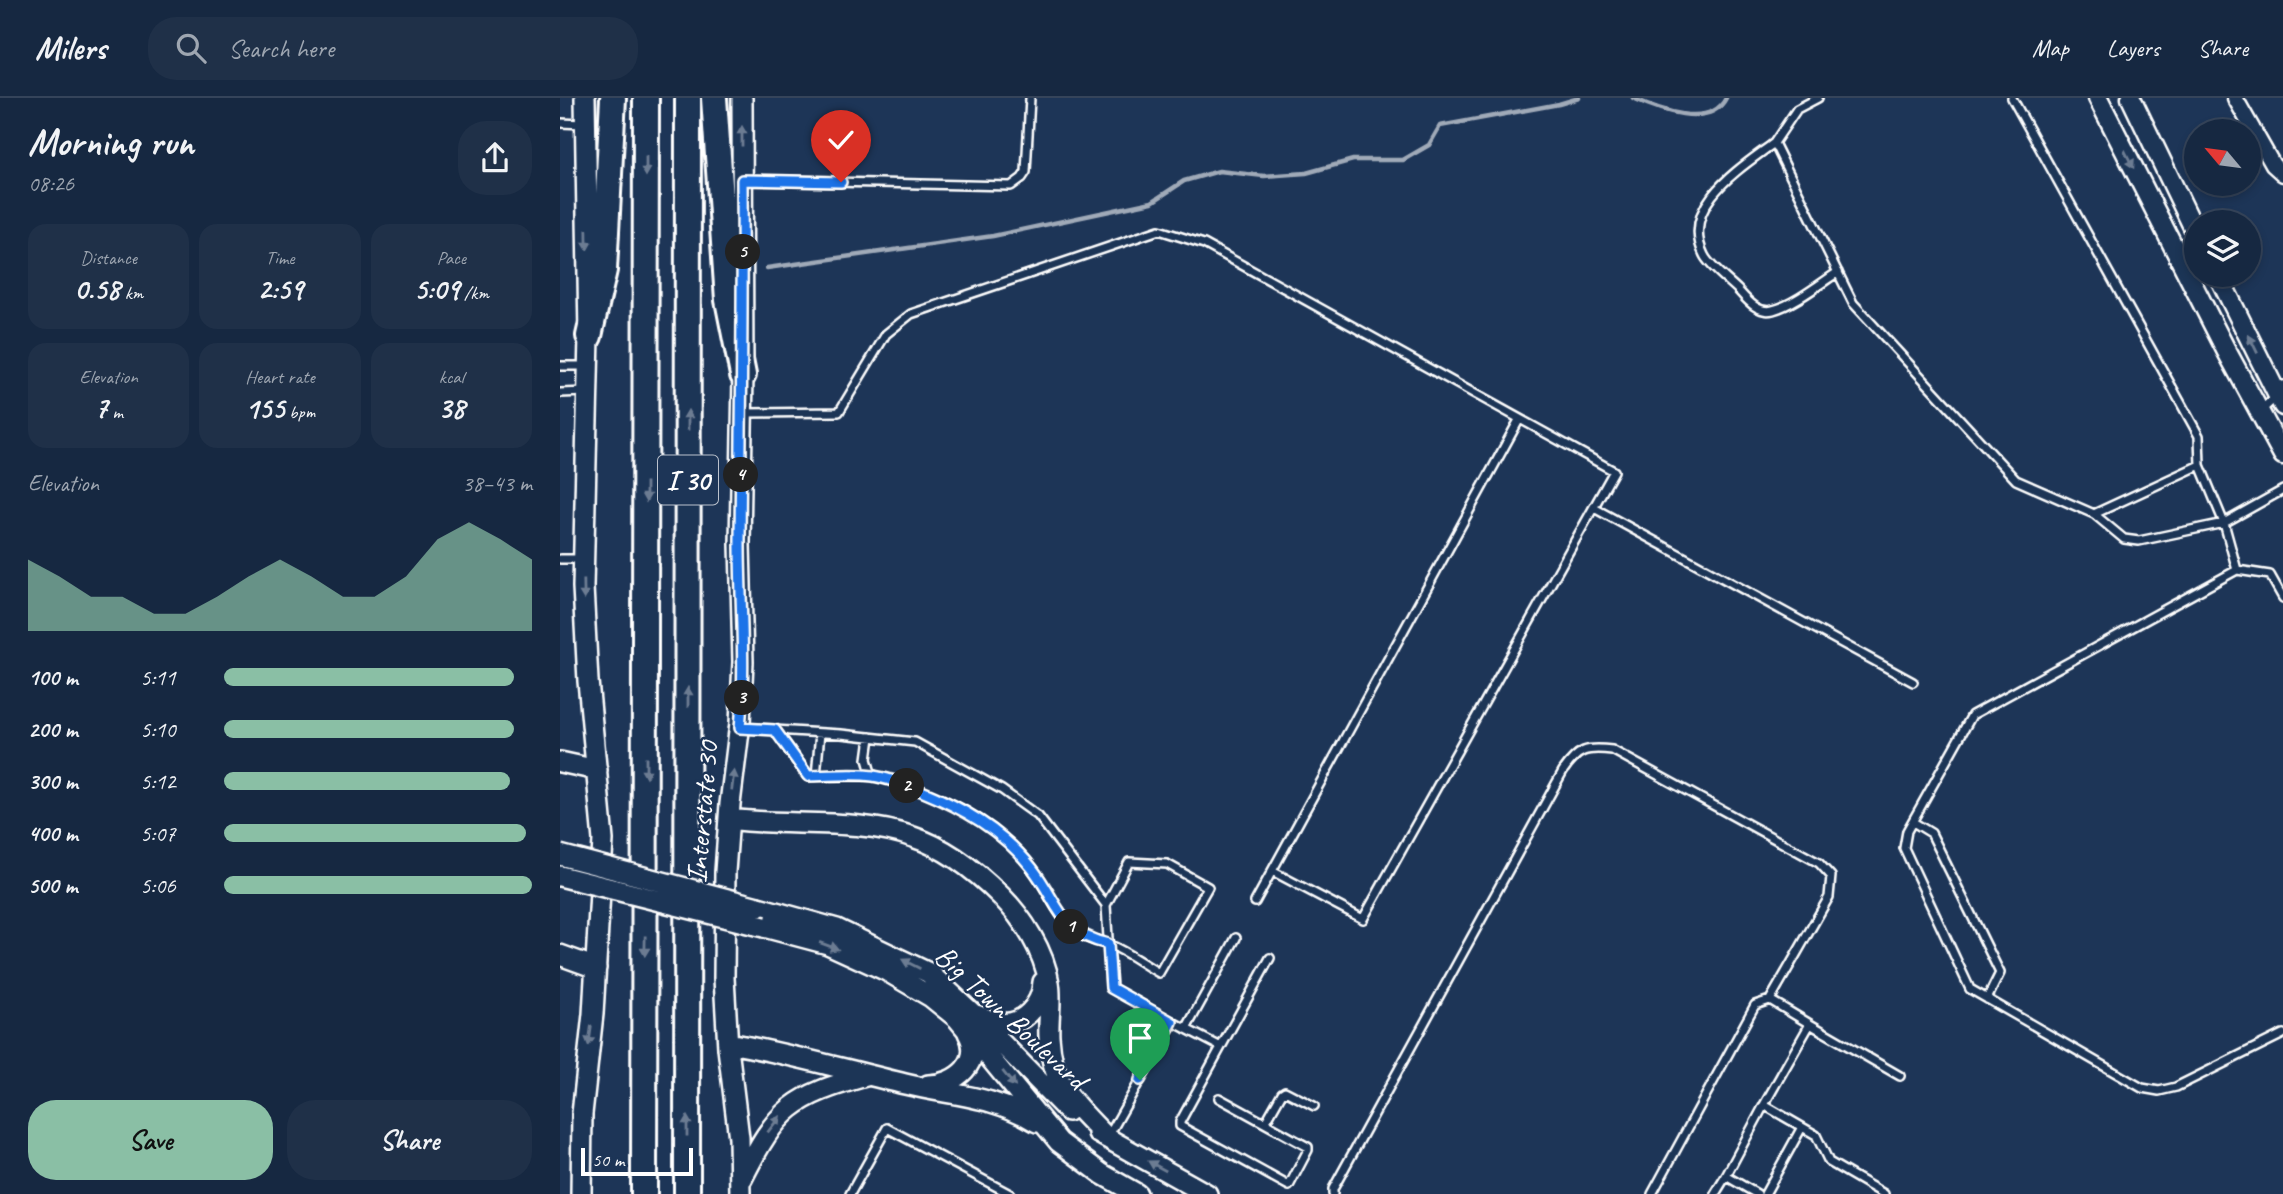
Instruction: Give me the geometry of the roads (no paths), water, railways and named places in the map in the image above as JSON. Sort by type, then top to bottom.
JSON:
[{"type":"highway","points":[[589,336],[604,270],[613,98]]},
{"type":"highway","name":"I 30","points":[[644,1194],[646,98]]},
{"type":"highway","name":"I 30","points":[[687,1194],[688,98]]},
{"type":"highway","points":[[714,98],[727,300],[743,374]]},
{"type":"highway","points":[[630,1194],[643,1078]]},
{"type":"main road","points":[[581,1194],[582,1114],[596,968],[603,840],[588,681],[584,559],[589,336],[584,98]]},
{"type":"main road","name":"Interstate 30","points":[[740,1189],[739,1138],[724,978],[725,872],[740,728],[743,662],[740,544],[743,413],[742,98]]},
{"type":"main road","points":[[560,762],[597,770]]},
{"type":"main road","points":[[729,819],[865,827],[912,836],[937,846],[961,862],[1004,899],[1035,944],[1049,981],[1049,1036],[1055,1072],[1062,1090],[1107,1139],[1090,1166]]},
{"type":"main road","name":"Big Town Boulevard","points":[[560,855],[837,929],[929,973],[965,1016],[1044,1126],[1059,1142],[1090,1166],[1137,1194]]},
{"type":"main road","name":"Big Town Boulevard","points":[[560,876],[828,944],[885,970],[965,1016],[1080,1121],[1107,1139],[1207,1194]]},
{"type":"main road","points":[[560,955],[596,968]]},
{"type":"main road","points":[[906,1084],[946,1083],[957,1078],[971,1061],[972,1042],[965,1016],[1009,1023],[1027,1016],[1036,1007],[1043,991],[1044,967]]},
{"type":"main road","points":[[728,1043],[906,1084],[981,1098],[1022,1113],[1044,1126]]},
{"type":"main road","points":[[740,1189],[759,1146],[778,1118],[794,1104],[832,1085],[870,1075]]},
{"type":"street","points":[[2098,98],[2283,455]]},
{"type":"street","points":[[2131,98],[2185,210]]},
{"type":"street","points":[[2235,98],[2273,165],[2283,174]]},
{"type":"street","points":[[2224,287],[2281,395]]},
{"type":"lane","points":[[742,180],[1011,186],[1026,172],[1030,98]]},
{"type":"lane","points":[[1818,98],[1797,108],[1774,143],[1724,182],[1706,202],[1698,229],[1704,256],[1758,309],[1771,311],[1788,304],[1838,272]]},
{"type":"lane","points":[[2012,98],[2199,436],[2200,465],[2224,523],[2237,570]]},
{"type":"lane","points":[[560,123],[585,124]]},
{"type":"lane","points":[[1774,143],[1853,303],[2016,480],[2094,514],[2124,539],[2139,541],[2224,523],[2283,490]]},
{"type":"lane","points":[[743,413],[839,412],[886,334],[911,314],[1158,230],[1204,244],[1614,471],[1363,919],[1272,871]]},
{"type":"lane","points":[[560,366],[588,366]]},
{"type":"lane","points":[[560,393],[588,393]]},
{"type":"lane","points":[[2260,411],[2281,395]]},
{"type":"lane","points":[[1255,902],[1519,420]]},
{"type":"lane","points":[[2094,514],[2200,465]]},
{"type":"lane","points":[[1594,508],[1913,682]]},
{"type":"lane","points":[[560,559],[584,559]]},
{"type":"lane","points":[[2283,598],[2270,575],[2237,570],[1972,715],[1907,831],[1904,848],[1970,989],[2141,1088],[2159,1091],[2176,1087],[2283,1034]]},
{"type":"lane","points":[[740,728],[915,742],[1002,790],[1038,816],[1106,905]]},
{"type":"lane","points":[[775,730],[808,776],[873,776],[948,802],[991,827],[1032,868],[1060,913],[1077,933],[1108,944],[1160,973],[1209,887],[1167,864],[1129,862],[1106,905],[1108,944],[1111,988],[1221,1047]]},
{"type":"lane","points":[[816,776],[820,733]]},
{"type":"lane","points":[[870,737],[867,759],[873,776]]},
{"type":"lane","points":[[1333,1194],[1346,1165],[1563,771],[1575,754],[1594,748],[1612,750],[1819,863],[1831,876],[1829,897],[1770,1000],[1755,1006],[1652,1194]]},
{"type":"lane","points":[[1913,822],[1931,833],[2000,973],[1987,999]]},
{"type":"lane","points":[[1186,1029],[1236,937]]},
{"type":"lane","points":[[1219,1098],[1308,1147],[1289,1186],[1180,1126],[1270,958]]},
{"type":"lane","points":[[1770,1000],[1900,1076]]},
{"type":"lane","points":[[1107,1139],[1172,1022]]},
{"type":"lane","points":[[1715,1194],[1811,1024]]},
{"type":"lane","points":[[1265,1123],[1285,1091],[1314,1106]]},
{"type":"lane","points":[[1765,1105],[1816,1135],[1829,1162],[1884,1194]]},
{"type":"lane","points":[[1765,1194],[1802,1127]]},
{"type":"lane","points":[[850,1194],[887,1128],[1010,1194]]},
{"type":"lane","points":[[1726,1176],[1757,1194]]},
{"type":"waterway","points":[[767,268],[993,236],[1152,202],[1184,181],[1219,171],[1264,176],[1306,173],[1353,160],[1403,160],[1429,145],[1440,126],[1579,98]]},
{"type":"waterway","points":[[1633,98],[1669,111],[1696,115],[1718,108],[1726,98]]}]
